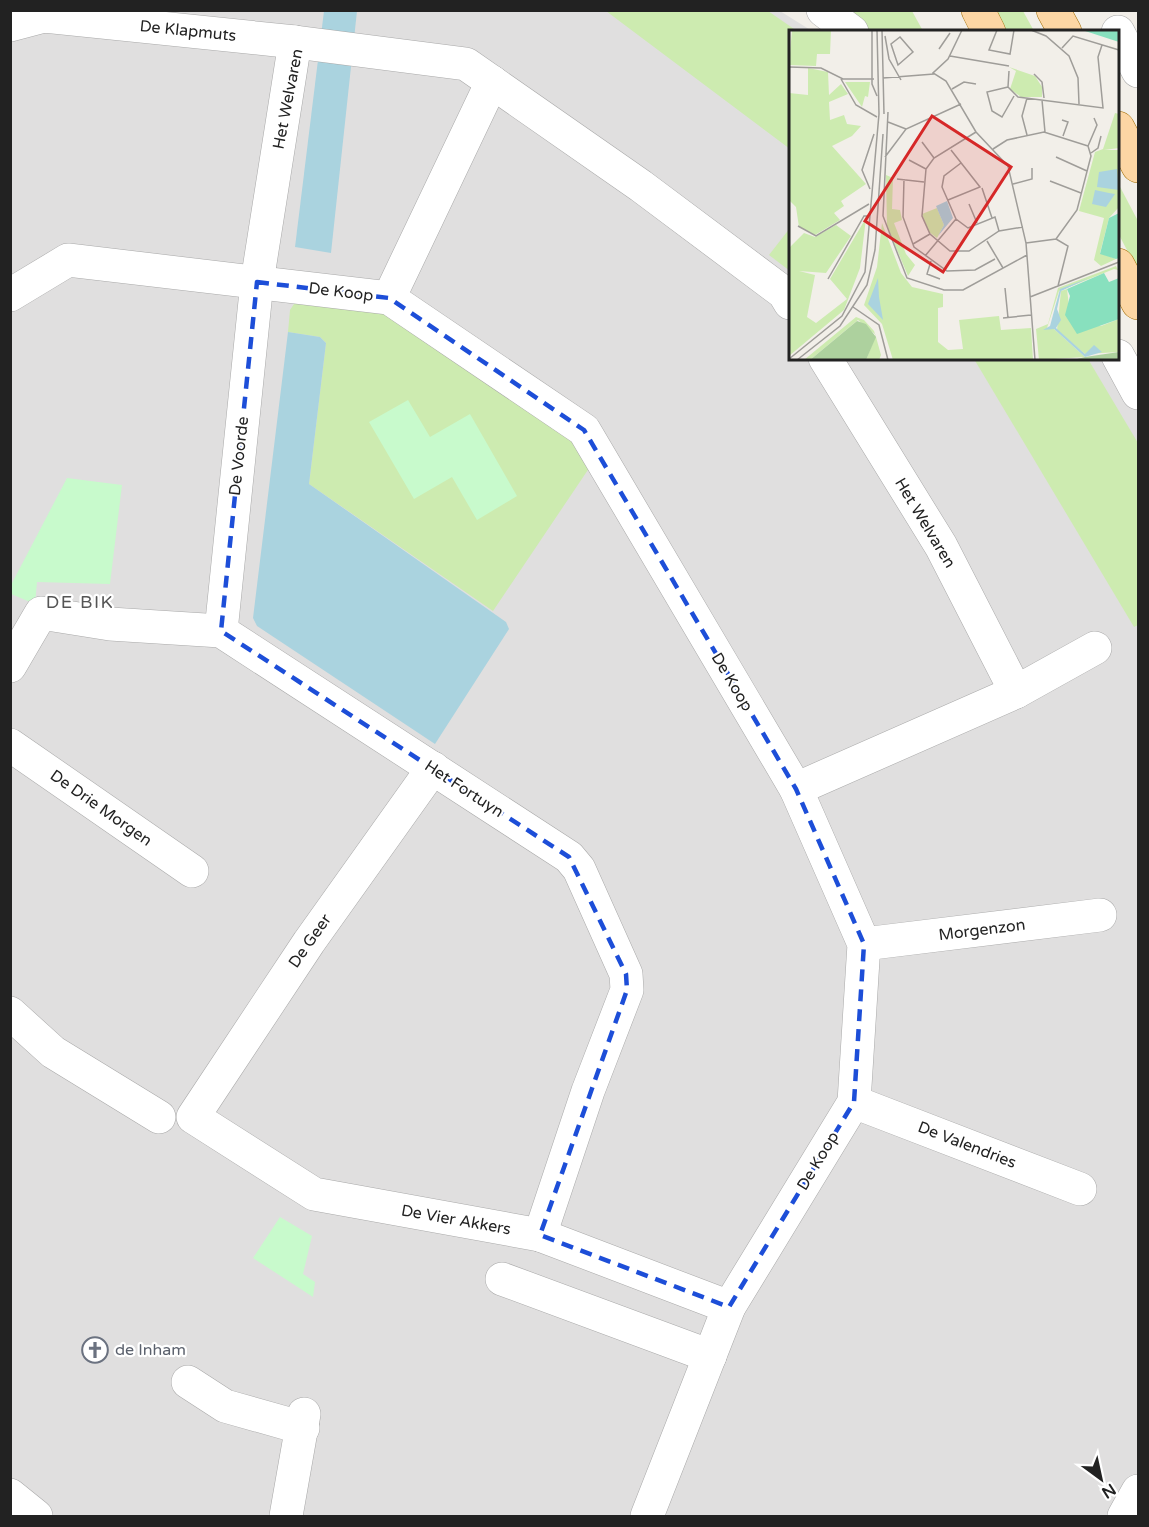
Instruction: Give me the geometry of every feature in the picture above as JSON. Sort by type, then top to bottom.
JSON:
[{"type":"main road","points":[[978,10],[988,30]]},
{"type":"main road","points":[[1053,10],[1064,30]]},
{"type":"main road","points":[[1119,130],[1138,166]]},
{"type":"main road","points":[[1119,267],[1138,303]]},
{"type":"street","points":[[823,10],[849,30]]},
{"type":"street","points":[[1106,10],[1116,30]]},
{"type":"street","name":"De Klapmuts","points":[[10,25],[44,16],[194,21],[295,42]]},
{"type":"street","points":[[1119,36],[1138,71]]},
{"type":"street","name":"Het Welvaren","points":[[257,282],[295,42],[466,64],[641,186],[784,293],[789,301]]},
{"type":"street","points":[[389,298],[492,82]]},
{"type":"street","name":"De Koop","points":[[10,295],[69,260],[389,298],[584,430],[796,789],[864,944],[854,1102],[729,1307],[647,1516]]},
{"type":"street","name":"De Voorde","points":[[221,630],[257,282]]},
{"type":"street","points":[[1119,358],[1138,393]]},
{"type":"street","name":"Het Welvaren","points":[[826,360],[941,546],[1016,692]]},
{"type":"street","name":"Het Fortuyn","points":[[10,666],[41,613],[111,624],[221,630],[569,857],[579,869],[626,974],[627,990],[588,1091],[540,1235]]},
{"type":"street","points":[[796,789],[1016,692],[1095,648]]},
{"type":"street","name":"De Drie Morgen","points":[[10,745],[192,871]]},
{"type":"street","name":"De Geer","points":[[193,1117],[309,942],[433,768]]},
{"type":"street","name":"Morgenzon","points":[[864,944],[1100,915]]},
{"type":"street","points":[[10,1013],[53,1052],[159,1118]]},
{"type":"street","name":"De Valendries","points":[[854,1102],[1080,1189]]},
{"type":"street","name":"De Vier Akkers","points":[[193,1117],[314,1194],[540,1235],[729,1307]]},
{"type":"street","points":[[572,1304],[587,1253]]},
{"type":"street","points":[[502,1279],[710,1356]]},
{"type":"street","points":[[188,1382],[225,1406],[303,1421],[286,1516]]},
{"type":"street","points":[[1124,1516],[1138,1491]]},
{"type":"street","points":[[10,1495],[36,1516]]},
{"type":"highlighted area","points":[[257,282],[389,298],[584,430],[796,789],[864,944],[854,1102],[729,1307],[540,1235],[627,990],[626,974],[569,857],[221,631]]},
{"type":"shaded area","points":[[10,11],[780,11],[810,30],[789,30],[789,360],[1107,360],[1121,377],[1138,410],[1138,1516],[11,1516]]},
{"type":"green space","points":[[606,11],[768,11],[796,30],[789,30],[789,148]]},
{"type":"green space","points":[[841,11],[912,11],[922,30],[868,30]]},
{"type":"green space","points":[[996,11],[1023,11],[1033,30],[1006,30]]},
{"type":"green space","points":[[1119,185],[1138,221],[1138,271],[1119,235]]},
{"type":"green space","points":[[789,229],[789,270],[769,255]]},
{"type":"green space","points":[[296,301],[393,311],[600,452],[493,611],[309,484],[326,343],[320,337],[288,332],[290,310]]},
{"type":"green space","points":[[975,360],[1089,360],[1138,443],[1138,625],[1134,627]]},
{"type":"green space","points":[[408,400],[430,437],[470,414],[517,496],[477,520],[452,477],[414,499],[369,422]]},
{"type":"green space","points":[[67,478],[122,485],[110,584],[37,582],[35,604],[11,594],[11,585]]},
{"type":"green space","points":[[280,1217],[312,1236],[303,1274],[315,1282],[313,1297],[253,1258]]},
{"type":"water","points":[[324,11],[357,11],[331,253],[295,247]]},
{"type":"water","points":[[288,332],[320,337],[326,343],[309,484],[506,622],[509,629],[435,744],[257,626],[253,618]]},
{"type":"place","name":"de Inham","points":[[95,1350]]},
{"type":"district","name":"DE BIK","points":[[80,602]]}]
